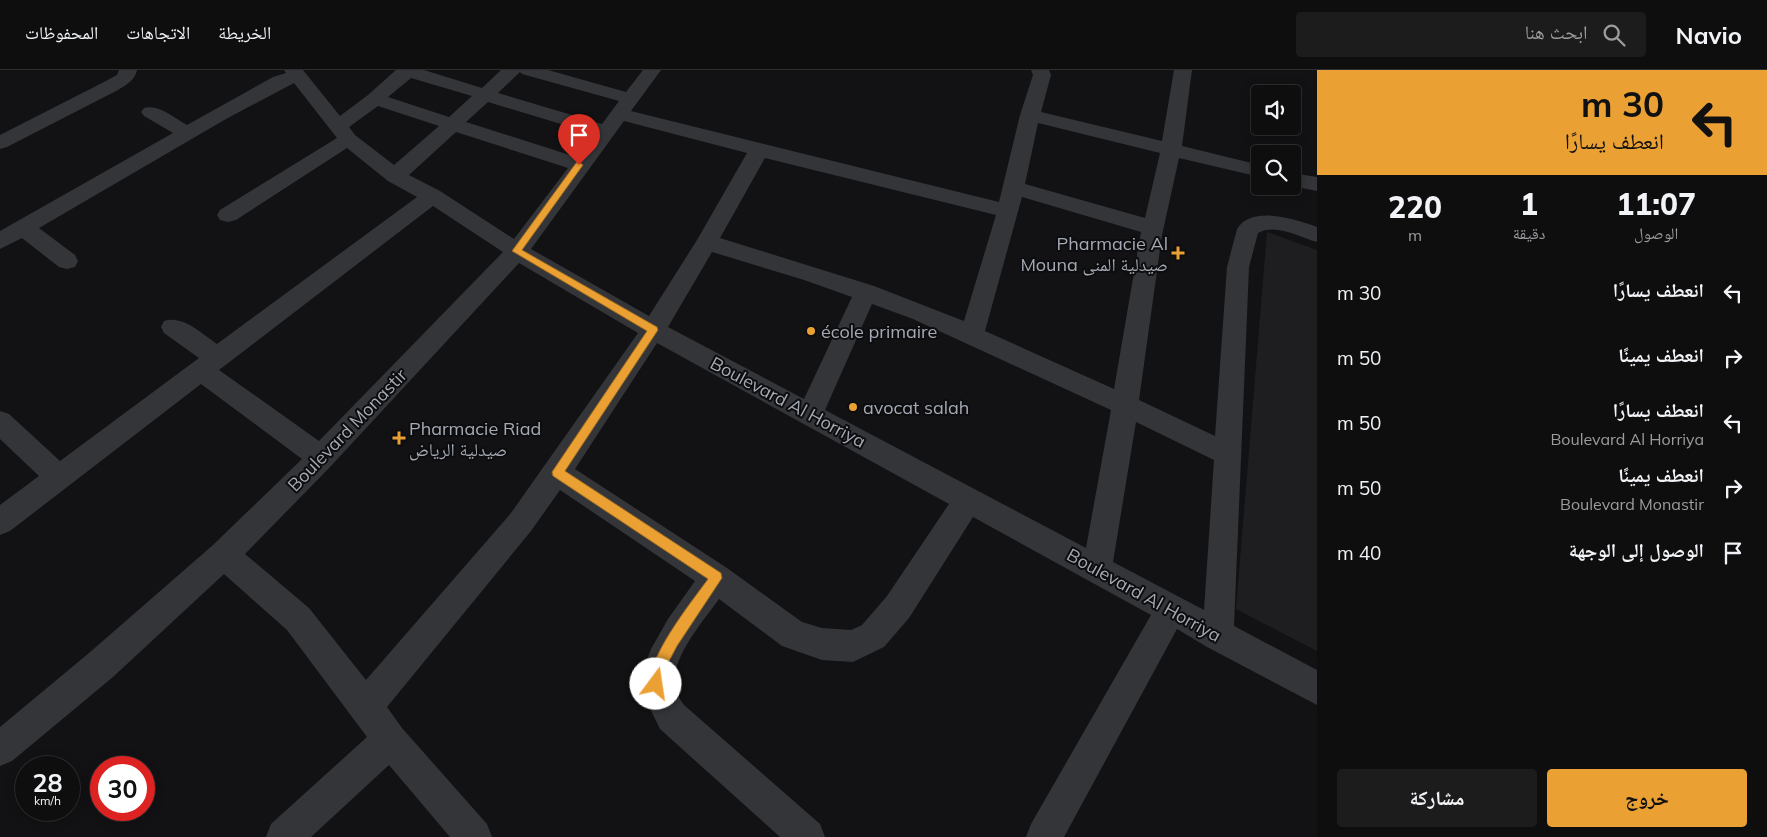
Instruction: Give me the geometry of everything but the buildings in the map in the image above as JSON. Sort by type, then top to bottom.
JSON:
[{"type":"street","points":[[0,143],[111,86],[123,79],[128,70]]},
{"type":"street","name":"Boulevard Al Horriya","points":[[264,70],[290,76],[343,133],[396,176],[432,196],[517,251],[653,330],[1317,688]]},
{"type":"street","points":[[228,215],[343,133],[408,70],[604,131]]},
{"type":"street","points":[[396,176],[512,70]]},
{"type":"street","points":[[528,70],[626,106],[759,150],[1008,211]]},
{"type":"street","name":"Boulevard Monastir","points":[[0,749],[100,665],[224,555],[321,458],[517,251],[604,131],[626,106],[652,70]]},
{"type":"street","points":[[972,334],[1008,211],[1030,115],[1042,76],[1040,70]]},
{"type":"street","points":[[1097,569],[1151,235],[1170,150],[1183,70]]},
{"type":"street","points":[[9,232],[290,76]]},
{"type":"street","points":[[375,100],[579,165]]},
{"type":"street","points":[[151,112],[187,132]]},
{"type":"street","points":[[1030,115],[1251,169]]},
{"type":"street","points":[[366,706],[521,522],[557,472],[653,330],[707,242],[759,150]]},
{"type":"street","points":[[1301,181],[1317,184]]},
{"type":"street","points":[[1013,188],[1154,228]]},
{"type":"street","points":[[0,522],[432,196]]},
{"type":"street","points":[[1218,636],[1238,267],[1248,229],[1256,223],[1265,221],[1317,235]]},
{"type":"street","points":[[9,232],[67,261]]},
{"type":"street","points":[[707,242],[866,292],[972,334],[1125,404],[1227,454]]},
{"type":"street","points":[[810,415],[866,292]]},
{"type":"street","points":[[173,327],[208,364],[321,458]]},
{"type":"street","points":[[0,422],[59,477]]},
{"type":"street","points":[[557,472],[716,578],[793,635],[822,644],[853,646],[873,636],[898,607],[968,500]]},
{"type":"street","points":[[224,555],[298,619],[390,740],[474,837]]},
{"type":"street","points":[[716,578],[672,641],[660,664],[656,684],[661,699],[672,717],[807,837]]},
{"type":"street","points":[[1044,837],[1170,610]]},
{"type":"street","points":[[284,837],[390,740]]},
{"type":"shaded area","points":[[1267,232],[1317,250],[1317,651],[1236,609]]},
{"type":"place","name":"Pharmacie Al Mouna صيدلية المنى","points":[[1178,253]]},
{"type":"place","name":"école primaire","points":[[811,331]]},
{"type":"place","name":"avocat salah","points":[[853,407]]},
{"type":"place","name":"Pharmacie Riad صيدلية الرياض","points":[[399,438]]},
{"type":"route","points":[[579,165],[517,251],[653,330],[557,472],[716,578],[672,641],[660,664],[656,684]]}]
